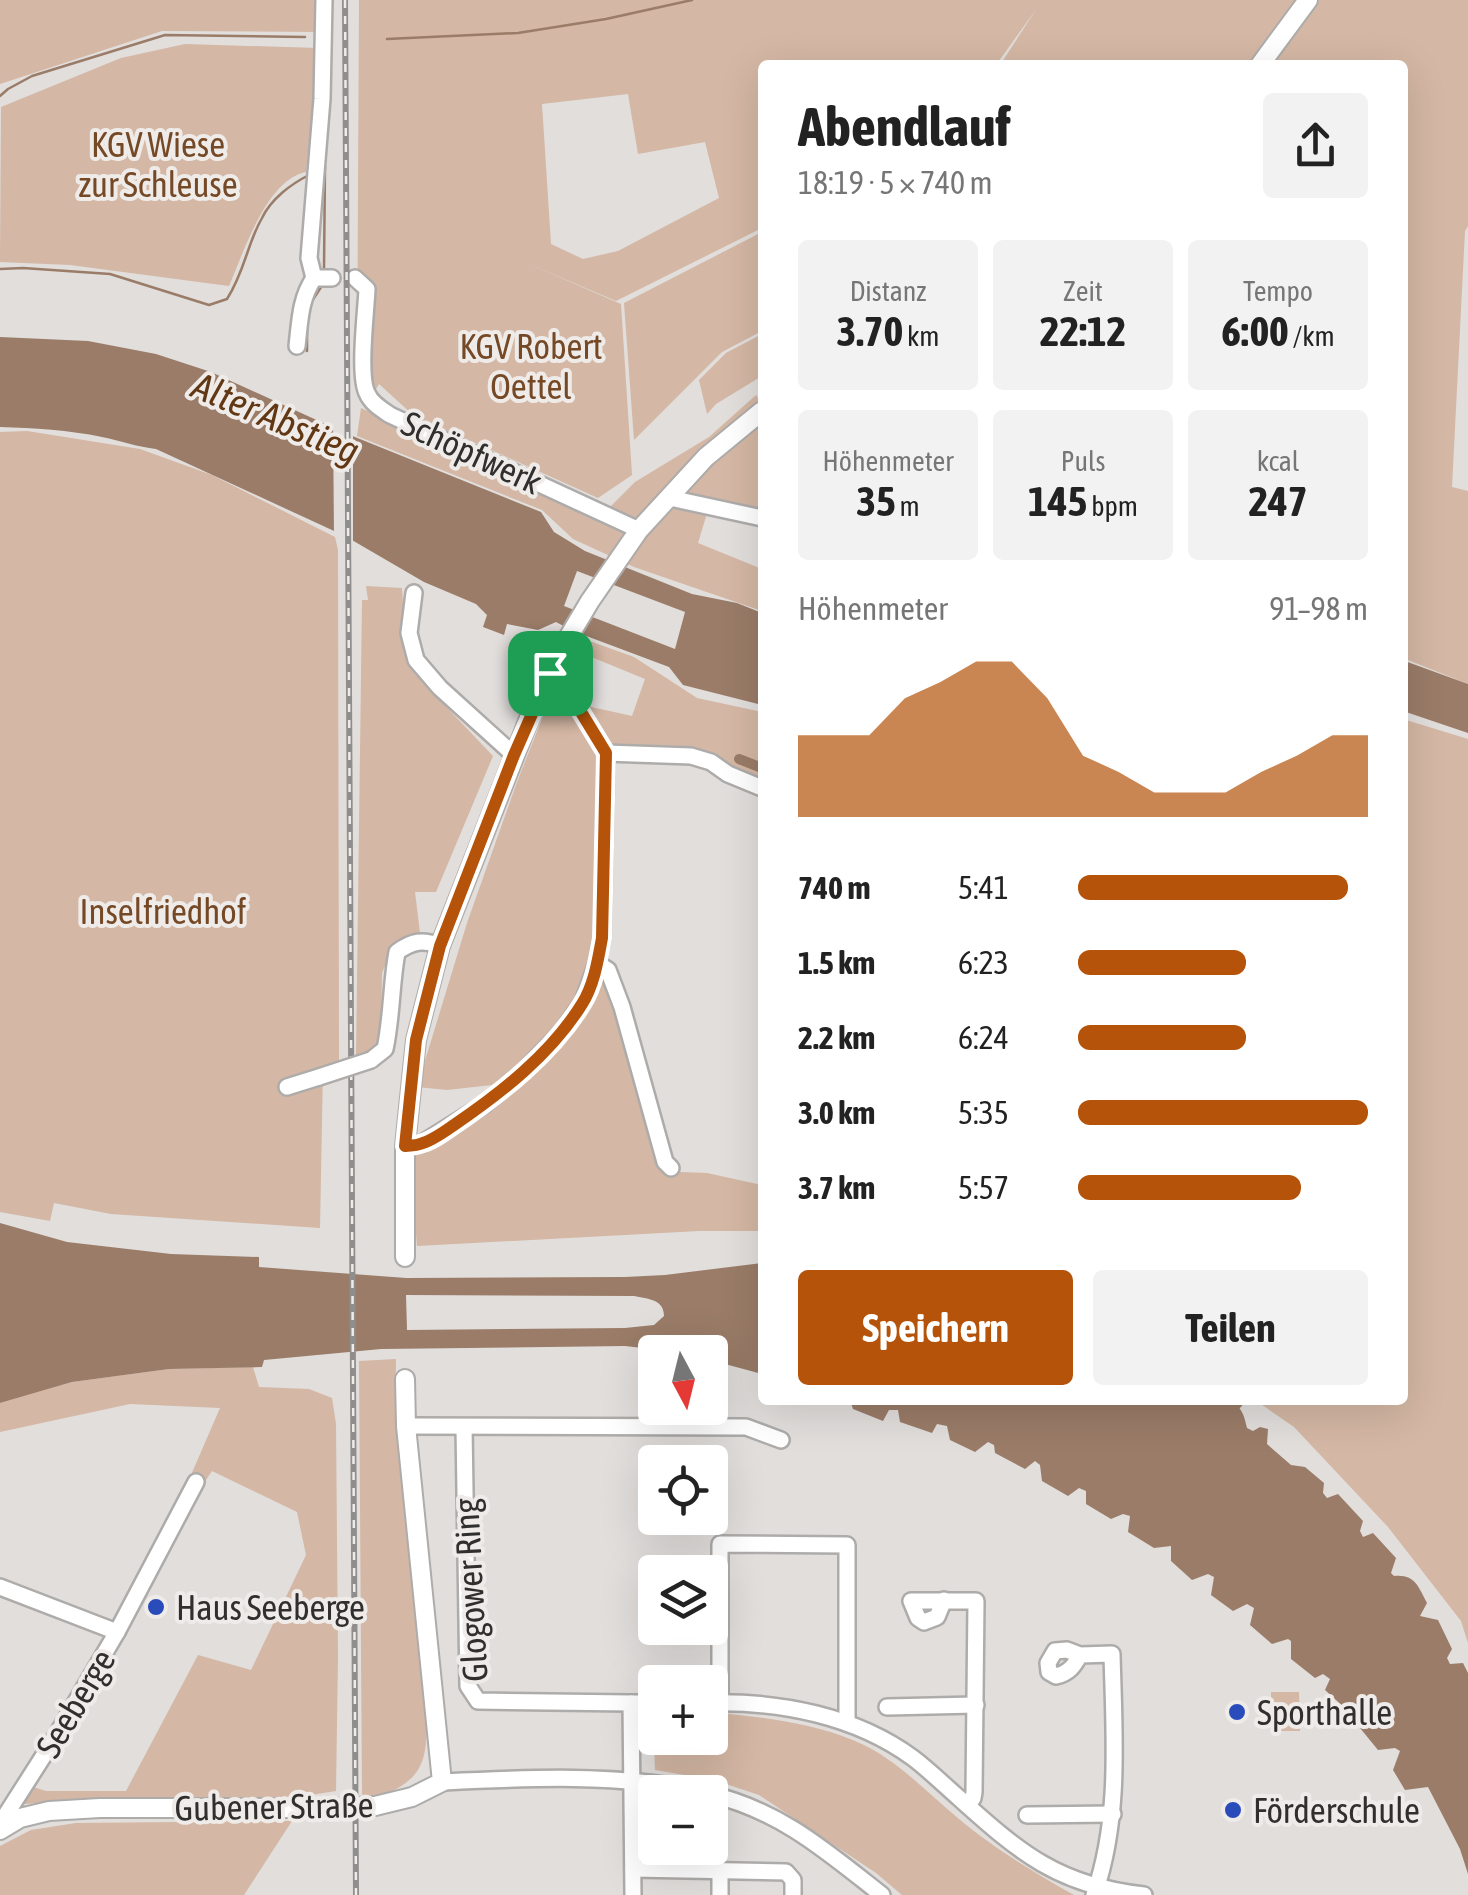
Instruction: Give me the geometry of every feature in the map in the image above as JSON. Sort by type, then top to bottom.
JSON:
[{"type":"main road","points":[[1264,60],[1308,0]]},
{"type":"main road","points":[[404,1256],[405,1146],[416,1040],[440,946],[514,755],[569,636],[622,553],[706,456],[758,413]]},
{"type":"main road","points":[[406,1380],[406,1426],[442,1782]]},
{"type":"main road","name":"Gubener Straße","points":[[0,1827],[49,1811],[100,1808],[375,1806],[412,1797],[442,1782]]},
{"type":"street","points":[[297,346],[302,300],[314,278],[309,258],[322,98],[324,0]]},
{"type":"street","points":[[314,278],[332,278]]},
{"type":"street","name":"Schöpfwerk","points":[[355,278],[367,289],[363,380],[376,406],[640,530]]},
{"type":"street","points":[[670,498],[758,517]]},
{"type":"street","points":[[414,593],[409,633],[416,660],[440,688],[514,755]]},
{"type":"street","points":[[405,1146],[421,1144],[440,1134],[485,1104],[522,1072],[561,1033],[584,1002],[597,963],[602,938],[606,753],[562,681],[550,673]]},
{"type":"street","points":[[606,753],[691,756],[758,786]]},
{"type":"street","points":[[288,1088],[370,1060],[386,1049],[397,952],[409,943],[427,940],[440,946]]},
{"type":"street","points":[[597,963],[608,970],[622,1007],[665,1162],[670,1168]]},
{"type":"street","points":[[406,1426],[746,1427],[781,1440]]},
{"type":"street","name":"Glogower Ring","points":[[464,1427],[468,1686],[478,1701],[631,1703]]},
{"type":"street","name":"Seeberge","points":[[0,1827],[117,1632],[196,1482]]},
{"type":"street","points":[[716,1665],[720,1544],[847,1545],[847,1723]]},
{"type":"street","name":"Seeberge","points":[[0,1587],[117,1632]]},
{"type":"street","points":[[944,1600],[976,1600],[974,1792],[967,1806]]},
{"type":"street","points":[[1080,1654],[1112,1654],[1113,1814],[1096,1891]]},
{"type":"street","points":[[633,1895],[631,1703],[638,1703]]},
{"type":"street","points":[[728,1704],[804,1711],[882,1738],[913,1758],[1016,1848],[1096,1891],[1144,1895]]},
{"type":"street","points":[[887,1706],[976,1705]]},
{"type":"street","points":[[442,1782],[638,1782]]},
{"type":"street","points":[[728,1800],[762,1810],[809,1839],[881,1895]]},
{"type":"street","points":[[1027,1814],[1113,1814]]},
{"type":"street","points":[[633,1869],[786,1872],[793,1880],[793,1895]]},
{"type":"street","points":[[720,1871],[720,1895]]},
{"type":"green space","points":[[0,0],[320,0],[319,32],[162,31],[0,84]]},
{"type":"green space","name":"KGV Robert Oettel","points":[[359,0],[1468,0],[1468,226],[1452,487],[1468,491],[1468,684],[1408,660],[1408,60],[1003,60],[1037,8],[1000,60],[758,60],[758,230],[616,301],[522,261],[621,304],[632,475],[598,498],[413,415],[379,384],[373,394],[357,390]],"holes":[[[628,94],[638,154],[705,142],[719,198],[618,251],[583,259],[551,244],[542,104]]]},
{"type":"green space","name":"KGV Wiese zur Schleuse","points":[[185,44],[318,48],[306,172],[279,188],[268,203],[229,286],[70,265],[0,262],[1,107],[121,58]]},
{"type":"green space","points":[[758,234],[758,333],[722,352],[634,440],[624,303]]},
{"type":"green space","points":[[758,336],[758,378],[716,404],[707,414],[699,380],[726,353]]},
{"type":"green space","points":[[756,395],[758,520],[708,510],[698,543],[758,567],[758,610],[634,567],[573,539],[542,510],[357,436],[361,408],[600,517],[635,482],[709,437]]},
{"type":"green space","name":"Inselfriedhof","points":[[27,431],[140,449],[212,475],[335,537],[339,1061],[323,1066],[320,1228],[111,1214],[54,1203],[50,1221],[0,1212],[0,432]]},
{"type":"green space","points":[[366,586],[402,588],[407,661],[493,756],[436,892],[415,892],[420,933],[394,945],[382,973],[381,1032],[376,1048],[356,1057],[362,600],[368,600]]},
{"type":"green space","points":[[573,635],[634,657],[697,698],[758,711],[758,784],[712,760],[607,751],[578,704],[632,716],[645,679],[567,647]]},
{"type":"green space","points":[[551,696],[562,697],[602,753],[600,928],[589,981],[558,1032],[501,1084],[447,1090],[417,1087],[467,923]]},
{"type":"green space","points":[[1408,721],[1468,739],[1468,1643],[1461,1621],[1388,1527],[1294,1427],[1262,1405],[1408,1405]]},
{"type":"green space","points":[[599,966],[606,972],[664,1168],[758,1184],[758,1231],[417,1246],[409,1150],[526,1073]]},
{"type":"green space","points":[[396,1359],[395,1416],[427,1728],[424,1753],[415,1774],[388,1793],[365,1797],[359,1361]]},
{"type":"green space","points":[[253,1367],[259,1387],[309,1389],[332,1398],[336,1424],[336,1791],[285,1799],[131,1797],[24,1804],[33,1787],[46,1791],[126,1791],[198,1655],[251,1670],[306,1555],[297,1512],[212,1471],[204,1483],[191,1475],[220,1408],[130,1404],[0,1432],[0,1403],[72,1382],[169,1369]]},
{"type":"green space","points":[[1271,1692],[1299,1692],[1300,1731],[1271,1731]]},
{"type":"green space","points":[[728,1714],[772,1719],[839,1735],[870,1748],[897,1766],[985,1840],[1074,1895],[902,1895],[876,1873],[759,1795],[728,1785],[728,1775],[655,1770],[654,1755],[728,1755]]},
{"type":"green space","points":[[292,1821],[244,1895],[0,1895],[0,1846],[31,1830],[76,1823]]},
{"type":"water","name":"Alter Abstieg","points":[[0,337],[88,341],[156,354],[211,372],[345,433],[541,512],[554,532],[585,551],[692,594],[758,611],[758,704],[683,685],[669,667],[556,622],[538,630],[507,624],[504,635],[483,627],[487,615],[476,604],[424,582],[345,536],[156,449],[39,429],[0,427]],"holes":[[[577,571],[685,612],[675,649],[564,606]]]},
{"type":"water","points":[[1408,662],[1468,684],[1468,733],[1408,713]]},
{"type":"water","points":[[0,1223],[67,1242],[171,1254],[259,1257],[259,1267],[406,1278],[625,1277],[758,1263],[758,1373],[728,1365],[728,1335],[638,1335],[638,1348],[381,1349],[264,1360],[262,1367],[169,1369],[72,1382],[0,1403]],"holes":[[[406,1295],[634,1296],[658,1303],[664,1316],[654,1325],[407,1330]]]},
{"type":"water","points":[[852,1405],[1237,1405],[1247,1428],[1268,1429],[1267,1444],[1291,1465],[1305,1467],[1324,1483],[1327,1498],[1338,1494],[1363,1521],[1363,1537],[1373,1533],[1396,1558],[1391,1573],[1415,1582],[1427,1603],[1420,1616],[1438,1620],[1452,1649],[1447,1658],[1450,1664],[1463,1663],[1468,1673],[1468,1874],[1460,1849],[1428,1787],[1405,1790],[1393,1770],[1400,1751],[1378,1750],[1360,1728],[1365,1712],[1348,1711],[1325,1690],[1330,1679],[1323,1674],[1315,1678],[1291,1659],[1291,1641],[1272,1644],[1250,1625],[1254,1608],[1247,1604],[1233,1611],[1211,1595],[1214,1577],[1208,1574],[1192,1580],[1171,1561],[1171,1546],[1154,1548],[1128,1532],[1130,1516],[1123,1514],[1111,1519],[1086,1504],[1086,1491],[1079,1488],[1068,1496],[1042,1481],[1040,1465],[1035,1461],[1025,1469],[995,1453],[994,1445],[988,1442],[975,1452],[950,1440],[947,1426],[937,1424],[932,1433],[900,1422],[898,1410],[889,1410],[883,1421]]},
{"type":"pier","points":[[333,421],[353,430],[353,547],[334,536]]},
{"type":"waterway","points":[[387,39],[518,33],[692,0]]},
{"type":"waterway","points":[[0,96],[32,76],[165,35],[305,37]]},
{"type":"waterway","points":[[324,269],[325,166]]},
{"type":"waterway","points":[[0,269],[110,274],[209,305],[227,299],[266,211],[309,175]]},
{"type":"waterway","points":[[312,301],[323,284]]},
{"type":"waterway","points":[[307,323],[307,351]]},
{"type":"waterway","points":[[739,759],[758,766]]},
{"type":"railway","points":[[345,0],[356,1895]]},
{"type":"place","name":"Haus Seeberge","points":[[156,1607]]},
{"type":"place","name":"Sporthalle","points":[[1237,1712]]},
{"type":"place","name":"Förderschule","points":[[1233,1810]]},
{"type":"route","points":[[550,673],[562,681],[606,753],[602,938],[597,963],[584,1002],[561,1033],[522,1072],[485,1104],[440,1134],[421,1144],[405,1146],[416,1040],[440,946],[550,673]]}]
